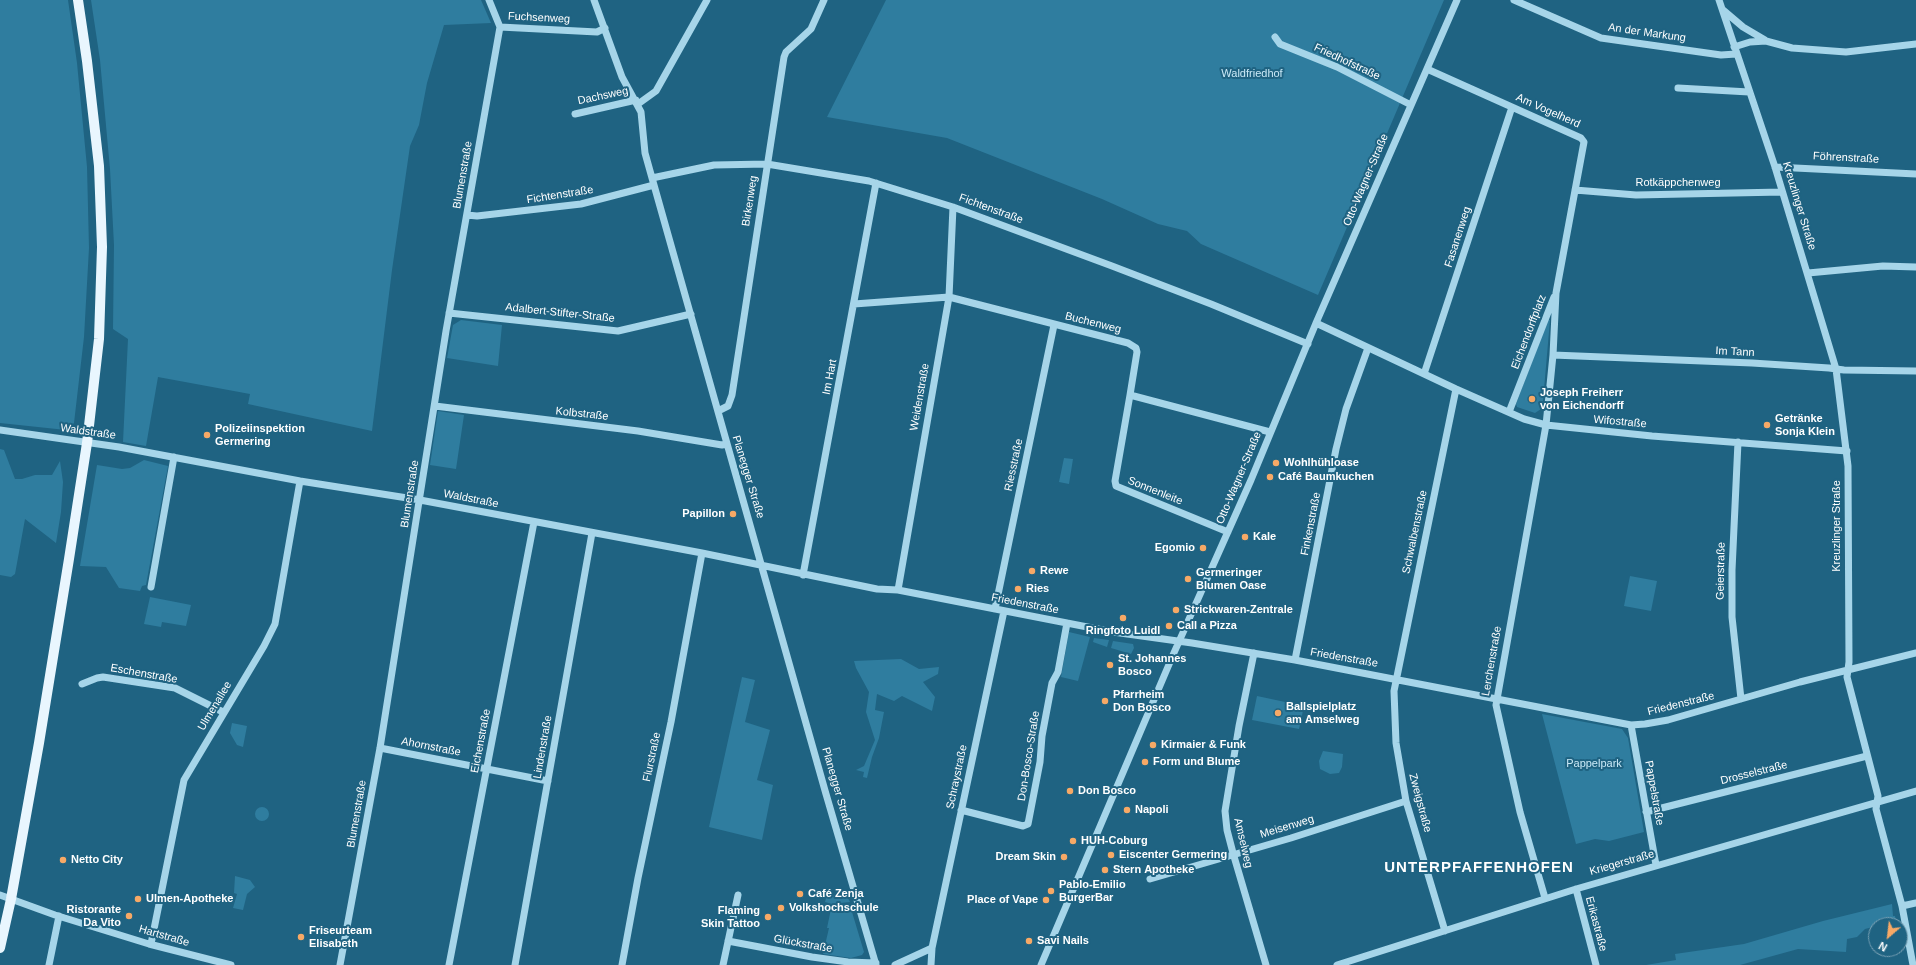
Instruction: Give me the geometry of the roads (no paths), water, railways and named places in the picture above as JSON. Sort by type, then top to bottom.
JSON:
[{"type":"main road","points":[[0,948],[11,899],[39,744],[87,443],[99,339],[102,247],[99,166],[87,61],[78,0]]},
{"type":"street","name":"Fuchsenweg","points":[[489,0],[500,27],[597,32],[605,28]]},
{"type":"street","name":"Planegger Straße","points":[[594,0],[622,77],[637,102],[643,120],[645,152],[652,178],[726,444],[763,566],[826,794],[876,964]]},
{"type":"street","points":[[637,102],[656,91],[707,0]]},
{"type":"street","name":"Birkenweg","points":[[718,411],[728,406],[732,395],[784,54],[811,29],[824,0]]},
{"type":"street","name":"Otto-Wagner-Straße","points":[[1041,965],[1179,641],[1228,532],[1316,323],[1457,0]]},
{"type":"street","name":"An der Markung","points":[[1514,0],[1600,38],[1722,54],[1735,51],[1750,42],[1766,41]]},
{"type":"street","name":"Kreuzlinger Straße","points":[[1719,0],[1775,167],[1836,369],[1847,452],[1847,677],[1878,796],[1876,810],[1902,906],[1913,965]]},
{"type":"street","points":[[1721,9],[1743,28],[1766,41],[1792,48],[1829,51],[1871,50],[1916,44]]},
{"type":"street","name":"Blumenstraße","points":[[340,965],[380,748],[449,313],[500,27]]},
{"type":"street","name":"Friedhofstraße","points":[[1275,37],[1280,44],[1337,67],[1411,105]]},
{"type":"street","name":"Am Vogelherd","points":[[1427,69],[1581,138],[1584,142],[1556,293]]},
{"type":"street","points":[[1678,88],[1749,92]]},
{"type":"street","name":"Dachsweg","points":[[575,114],[637,102]]},
{"type":"street","name":"Fasanenweg","points":[[1424,374],[1512,107]]},
{"type":"street","name":"Fichtenstraße","points":[[652,178],[714,165],[767,164],[876,183],[953,207],[1180,292],[1308,344]]},
{"type":"street","name":"Föhrenstraße","points":[[1775,167],[1916,174]]},
{"type":"street","name":"Im Hart","points":[[804,574],[876,183]]},
{"type":"street","name":"Fichtenstraße","points":[[467,215],[484,215],[581,204],[654,185]]},
{"type":"street","name":"Rotkäppchenweg","points":[[1575,190],[1636,194],[1782,192]]},
{"type":"street","name":"Weidenstraße","points":[[898,590],[949,297],[953,207]]},
{"type":"street","points":[[1808,273],[1883,266],[1916,267]]},
{"type":"street","name":"Eichendorffplatz","points":[[1546,425],[1553,355],[1556,293]]},
{"type":"street","name":"Eichendorffplatz","points":[[1509,412],[1556,293]]},
{"type":"street","name":"Buchenweg","points":[[854,304],[949,297],[1128,343],[1136,348],[1137,352],[1130,395]]},
{"type":"street","name":"Adalbert-Stifter-Straße","points":[[449,313],[618,330],[690,314]]},
{"type":"street","name":"Wifostraße","points":[[1316,323],[1456,389],[1509,412],[1546,425],[1652,436],[1847,452]]},
{"type":"street","name":"Riesstraße","points":[[995,609],[1054,325]]},
{"type":"street","name":"Finkenstraße","points":[[1295,660],[1338,443],[1346,409],[1368,348]]},
{"type":"street","name":"Im Tann","points":[[1553,355],[1836,369],[1916,371]]},
{"type":"street","name":"Schwalbenstraße","points":[[1396,678],[1456,389]]},
{"type":"street","points":[[1130,395],[1270,432]]},
{"type":"street","name":"Sonnenleite","points":[[1130,395],[1115,481],[1116,486],[1228,532]]},
{"type":"street","name":"Kolbstraße","points":[[435,406],[638,431],[722,445],[726,444]]},
{"type":"street","name":"Lerchenstraße","points":[[1545,898],[1518,806],[1500,730],[1496,705],[1546,425]]},
{"type":"street","name":"Waldstraße","points":[[0,430],[174,457],[300,481],[420,500],[702,553],[763,566]]},
{"type":"street","name":"Geierstraße","points":[[1738,442],[1732,570],[1732,617],[1741,699]]},
{"type":"street","points":[[151,587],[174,457]]},
{"type":"street","name":"Ulmenallee","points":[[151,944],[184,780],[223,712],[264,646],[275,624],[300,481]]},
{"type":"street","name":"Eichenstraße","points":[[449,965],[534,522]]},
{"type":"street","name":"Lindenstraße","points":[[515,965],[592,533]]},
{"type":"street","name":"Flurstraße","points":[[622,965],[638,878],[671,722],[702,553]]},
{"type":"street","name":"Friedenstraße","points":[[763,566],[877,589],[898,590],[1113,632],[1254,653],[1396,678],[1631,725],[1663,721],[1800,682],[1916,653]]},
{"type":"street","name":"Schraystraße","points":[[931,965],[932,951],[961,810],[1004,611]]},
{"type":"street","name":"Don-Bosco-Straße","points":[[961,810],[1023,826],[1028,824],[1040,762],[1042,736],[1052,683],[1058,672],[1067,623]]},
{"type":"street","name":"Amselweg","points":[[1254,653],[1226,803],[1227,830],[1266,965]]},
{"type":"street","name":"Eschenstraße","points":[[82,684],[103,677],[175,688],[223,712]]},
{"type":"street","name":"Zweigstraße","points":[[1396,678],[1394,691],[1394,724],[1406,801],[1445,931]]},
{"type":"street","name":"Pappelstraße","points":[[1631,725],[1656,865]]},
{"type":"street","name":"Ahornstraße","points":[[380,748],[548,781]]},
{"type":"street","name":"Drosselstraße","points":[[1646,812],[1867,756]]},
{"type":"street","name":"Kriegerstraße","points":[[1337,965],[1576,888],[1916,791]]},
{"type":"street","name":"Meisenweg","points":[[1150,879],[1291,838],[1406,801]]},
{"type":"street","name":"Erikastraße","points":[[1576,888],[1596,965]]},
{"type":"street","name":"Hartstraße","points":[[0,895],[59,916],[151,944],[220,964],[231,965]]},
{"type":"street","points":[[723,965],[738,895]]},
{"type":"street","points":[[1902,906],[1916,903]]},
{"type":"street","points":[[49,965],[59,916]]},
{"type":"street","name":"Glückstraße","points":[[728,941],[812,957],[876,964]]},
{"type":"street","points":[[895,965],[932,951]]},
{"type":"place","name":"Joseph Freiherr von Eichendorff","points":[[1532,399]]},
{"type":"place","name":"Getränke Sonja Klein","points":[[1767,425]]},
{"type":"place","name":"Polizeiinspektion Germering","points":[[207,435]]},
{"type":"place","name":"Wohlhühloase","points":[[1276,463]]},
{"type":"place","name":"Café Baumkuchen","points":[[1270,477]]},
{"type":"place","name":"Papillon","points":[[733,514]]},
{"type":"place","name":"Kale","points":[[1245,537]]},
{"type":"place","name":"Egomio","points":[[1203,548]]},
{"type":"place","name":"Rewe","points":[[1032,571]]},
{"type":"place","name":"Germeringer Blumen Oase","points":[[1188,579]]},
{"type":"place","name":"Ries","points":[[1018,589]]},
{"type":"place","name":"Strickwaren-Zentrale","points":[[1176,610]]},
{"type":"place","name":"Ringfoto Luidl","points":[[1123,618]]},
{"type":"place","name":"Call a Pizza","points":[[1169,626]]},
{"type":"place","name":"St. Johannes Bosco","points":[[1110,665]]},
{"type":"place","name":"Pfarrheim Don Bosco","points":[[1105,701]]},
{"type":"place","name":"Ballspielplatz am Amselweg","points":[[1278,713]]},
{"type":"place","name":"Kirmaier & Funk","points":[[1153,745]]},
{"type":"place","name":"Form und Blume","points":[[1145,762]]},
{"type":"place","name":"Don Bosco","points":[[1070,791]]},
{"type":"place","name":"Napoli","points":[[1127,810]]},
{"type":"place","name":"HUH-Coburg","points":[[1073,841]]},
{"type":"place","name":"Eiscenter Germering","points":[[1111,855]]},
{"type":"place","name":"Dream Skin","points":[[1064,857]]},
{"type":"place","name":"Netto City","points":[[63,860]]},
{"type":"place","name":"Stern Apotheke","points":[[1105,870]]},
{"type":"place","name":"Pablo-Emilio BurgerBar","points":[[1051,891]]},
{"type":"place","name":"Café Zenja","points":[[800,894]]},
{"type":"place","name":"Ulmen-Apotheke","points":[[138,899]]},
{"type":"place","name":"Place of Vape","points":[[1046,900]]},
{"type":"place","name":"Volkshochschule","points":[[781,908]]},
{"type":"place","name":"Ristorante Da Vito","points":[[129,916]]},
{"type":"place","name":"Flaming Skin Tattoo","points":[[768,917]]},
{"type":"place","name":"Friseurteam Elisabeth","points":[[301,937]]},
{"type":"place","name":"Savi Nails","points":[[1029,941]]},
{"type":"district","name":"UNTERPFAFFENHOFEN","points":[[1479,868]]},
{"type":"park label","name":"Waldfriedhof","points":[[1252,74]]},
{"type":"park label","name":"Pappelpark","points":[[1594,764]]}]
